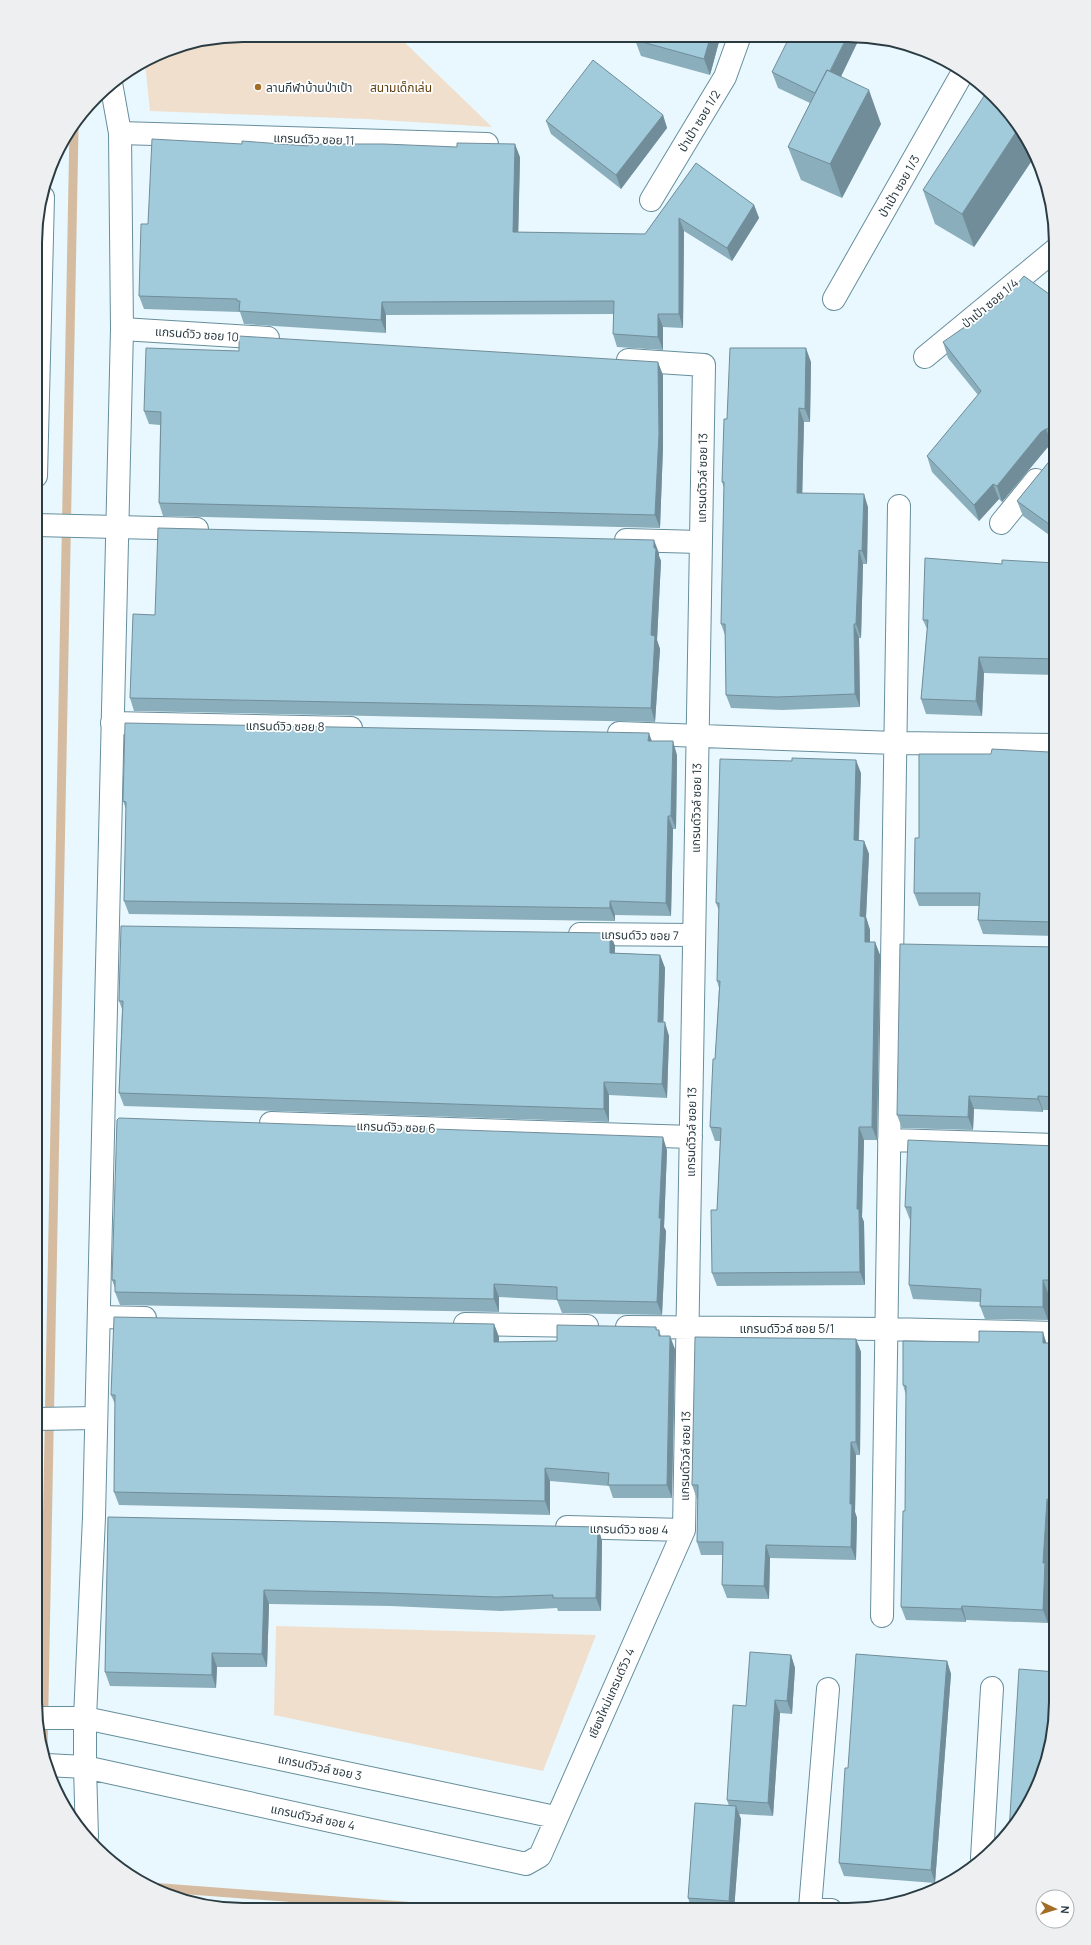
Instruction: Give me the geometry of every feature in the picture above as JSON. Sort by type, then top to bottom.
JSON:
[{"type":"street","name":"ป่าเป้า ซอย 1/2","points":[[651,200],[725,77],[738,42]]},
{"type":"street","name":"ป่าเป้า ซอย 1/3","points":[[834,299],[960,77]]},
{"type":"street","points":[[86,1826],[78,1766],[78,1718],[94,1517],[86,1418],[98,1317],[112,723],[108,526],[122,329],[120,133],[112,91]]},
{"type":"street","name":"แกรนด์วิว ซอย 11","points":[[120,133],[509,144]]},
{"type":"street","name":"ป่าเป้า ซอย 1/4","points":[[924,357],[1049,255]]},
{"type":"street","name":"แกรนด์วิว ซอย 10","points":[[122,329],[289,340]]},
{"type":"street","name":"แกรนด์วิวล์ ซอย 13","points":[[608,359],[704,365],[684,1530]]},
{"type":"street","points":[[1001,522],[1049,464]]},
{"type":"street","points":[[882,1616],[899,506]]},
{"type":"street","points":[[42,524],[214,529]]},
{"type":"street","points":[[605,540],[700,542]]},
{"type":"street","name":"แกรนด์วิว ซอย 8","points":[[112,723],[373,728]]},
{"type":"street","points":[[602,733],[697,735],[896,743],[1049,745]]},
{"type":"street","points":[[107,926],[131,927]]},
{"type":"street","name":"แกรนด์วิว ซอย 7","points":[[559,933],[694,935]]},
{"type":"street","points":[[892,944],[916,944]]},
{"type":"street","points":[[102,1118],[126,1119]]},
{"type":"street","name":"แกรนด์วิว ซอย 6","points":[[253,1123],[691,1137]]},
{"type":"street","points":[[889,1140],[1049,1145]]},
{"type":"street","points":[[98,1317],[162,1318]]},
{"type":"street","name":"แกรนด์วิวล์ ซอย 5/1","points":[[449,1324],[687,1328],[886,1329],[1049,1333]]},
{"type":"street","points":[[42,1419],[86,1418]]},
{"type":"street","points":[[94,1517],[118,1518]]},
{"type":"street","name":"แกรนด์วิว ซอย 4","points":[[548,1527],[684,1530]]},
{"type":"street","name":"เชียงใหม่แกรนด์วิว 4","points":[[540,1856],[684,1530]]},
{"type":"street","points":[[982,1851],[992,1688]]},
{"type":"street","points":[[810,1903],[828,1689]]},
{"type":"street","name":"แกรนด์วิวล์ ซอย 3","points":[[42,1718],[78,1718],[556,1817]]},
{"type":"street","name":"แกรนด์วิวล์ ซอย 4","points":[[53,1765],[78,1766],[526,1864],[540,1856]]},
{"type":"green space","name":"ลานกีฬาบ้านป่าเป้า","points":[[230,42],[404,42],[492,127],[366,119],[150,111],[145,68],[166,57],[191,49]]},
{"type":"green space","points":[[276,1626],[596,1635],[543,1771],[274,1715]]},
{"type":"building","points":[[642,42],[709,42],[704,59]]},
{"type":"building","points":[[787,42],[844,42],[830,71],[827,70],[815,93],[772,72]]},
{"type":"building","points":[[593,60],[663,115],[616,175],[546,121]]},
{"type":"building","points":[[827,70],[869,90],[830,164],[788,147]]},
{"type":"building","points":[[984,96],[999,111],[1016,133],[962,214],[923,190]]},
{"type":"building","points":[[152,139],[242,144],[242,141],[308,146],[308,144],[384,144],[457,147],[457,143],[515,144],[513,232],[645,234],[696,163],[754,205],[727,248],[679,218],[679,314],[658,314],[658,337],[613,334],[614,301],[382,302],[381,320],[239,311],[240,301],[237,301],[237,299],[139,296],[141,224],[148,224]]},
{"type":"building","points":[[1024,276],[1049,294],[1049,428],[1041,432],[997,486],[993,484],[974,505],[927,456],[981,391],[943,342],[1002,301]]},
{"type":"building","points":[[239,336],[658,362],[659,434],[655,515],[159,503],[161,412],[144,411],[146,348],[239,351]]},
{"type":"building","points":[[730,348],[806,348],[805,409],[799,408],[797,493],[864,494],[862,551],[859,550],[856,624],[854,624],[855,694],[777,697],[726,695],[725,624],[721,624],[724,482],[722,482],[724,419],[727,419]]},
{"type":"building","points":[[1049,462],[1049,524],[1017,501]]},
{"type":"building","points":[[158,528],[654,540],[654,548],[656,548],[651,635],[655,636],[651,708],[130,698],[133,614],[155,615]]},
{"type":"building","points":[[925,558],[1002,564],[1002,560],[1049,563],[1049,659],[979,657],[976,701],[921,699],[928,620],[923,620]]},
{"type":"building","points":[[125,723],[649,733],[648,741],[673,741],[671,816],[668,816],[666,903],[610,901],[610,908],[124,901],[126,802],[123,801]]},
{"type":"building","points":[[992,749],[1049,752],[1049,922],[978,920],[980,893],[914,893],[915,838],[919,838],[919,754],[991,754]]},
{"type":"building","points":[[792,758],[856,760],[854,840],[864,841],[860,916],[865,917],[865,942],[875,942],[872,1127],[859,1127],[857,1209],[859,1209],[860,1272],[712,1273],[711,1210],[717,1210],[721,1128],[710,1127],[713,1059],[715,1059],[720,981],[717,981],[719,903],[716,903],[720,759],[792,761]]},
{"type":"building","points":[[121,926],[610,933],[610,953],[660,955],[658,1022],[665,1022],[662,1084],[604,1082],[604,1109],[119,1093],[123,1001],[119,1001]]},
{"type":"building","points":[[900,944],[1049,947],[1049,1097],[1038,1096],[1038,1099],[969,1096],[968,1117],[897,1115]]},
{"type":"building","points":[[119,1118],[663,1137],[657,1302],[557,1300],[557,1287],[494,1284],[494,1299],[115,1292],[115,1280],[112,1280],[117,1120]]},
{"type":"building","points":[[908,1140],[1049,1146],[1049,1280],[1043,1280],[1043,1307],[980,1306],[981,1289],[909,1285],[911,1207],[905,1207]]},
{"type":"building","points":[[114,1317],[494,1324],[494,1342],[557,1341],[557,1325],[656,1327],[656,1330],[659,1330],[659,1336],[670,1336],[667,1485],[608,1485],[609,1473],[545,1468],[545,1501],[114,1492],[115,1395],[111,1395]]},
{"type":"building","points":[[979,1331],[1043,1332],[1043,1343],[1049,1343],[1049,1499],[1047,1499],[1043,1563],[1045,1563],[1043,1610],[962,1606],[961,1609],[901,1607],[903,1511],[905,1511],[906,1386],[903,1385],[903,1341],[979,1342]]},
{"type":"building","points":[[695,1337],[856,1339],[856,1442],[851,1442],[851,1547],[766,1545],[764,1586],[722,1585],[723,1542],[697,1542],[698,1485],[692,1485]]},
{"type":"building","points":[[108,1517],[598,1527],[596,1598],[553,1598],[553,1595],[496,1597],[264,1590],[262,1654],[212,1653],[212,1675],[105,1672]]},
{"type":"building","points":[[750,1652],[791,1655],[787,1701],[775,1700],[768,1803],[727,1800],[733,1705],[746,1706]]},
{"type":"building","points":[[856,1654],[947,1661],[931,1870],[839,1863],[845,1768],[848,1768]]},
{"type":"building","points":[[1019,1669],[1049,1671],[1049,1715],[1042,1754],[1034,1779],[1022,1802],[1010,1820]]},
{"type":"building","points":[[695,1803],[736,1806],[729,1901],[688,1898]]},
{"type":"waterway","points":[[44,1725],[74,135]]},
{"type":"waterway","points":[[167,1888],[363,1903]]},
{"type":"place","name":"ลานกีฬาบ้านป่าเป้า","points":[[258,87]]},
{"type":"park label","name":"สนามเด็กเล่น","points":[[401,87]]}]
